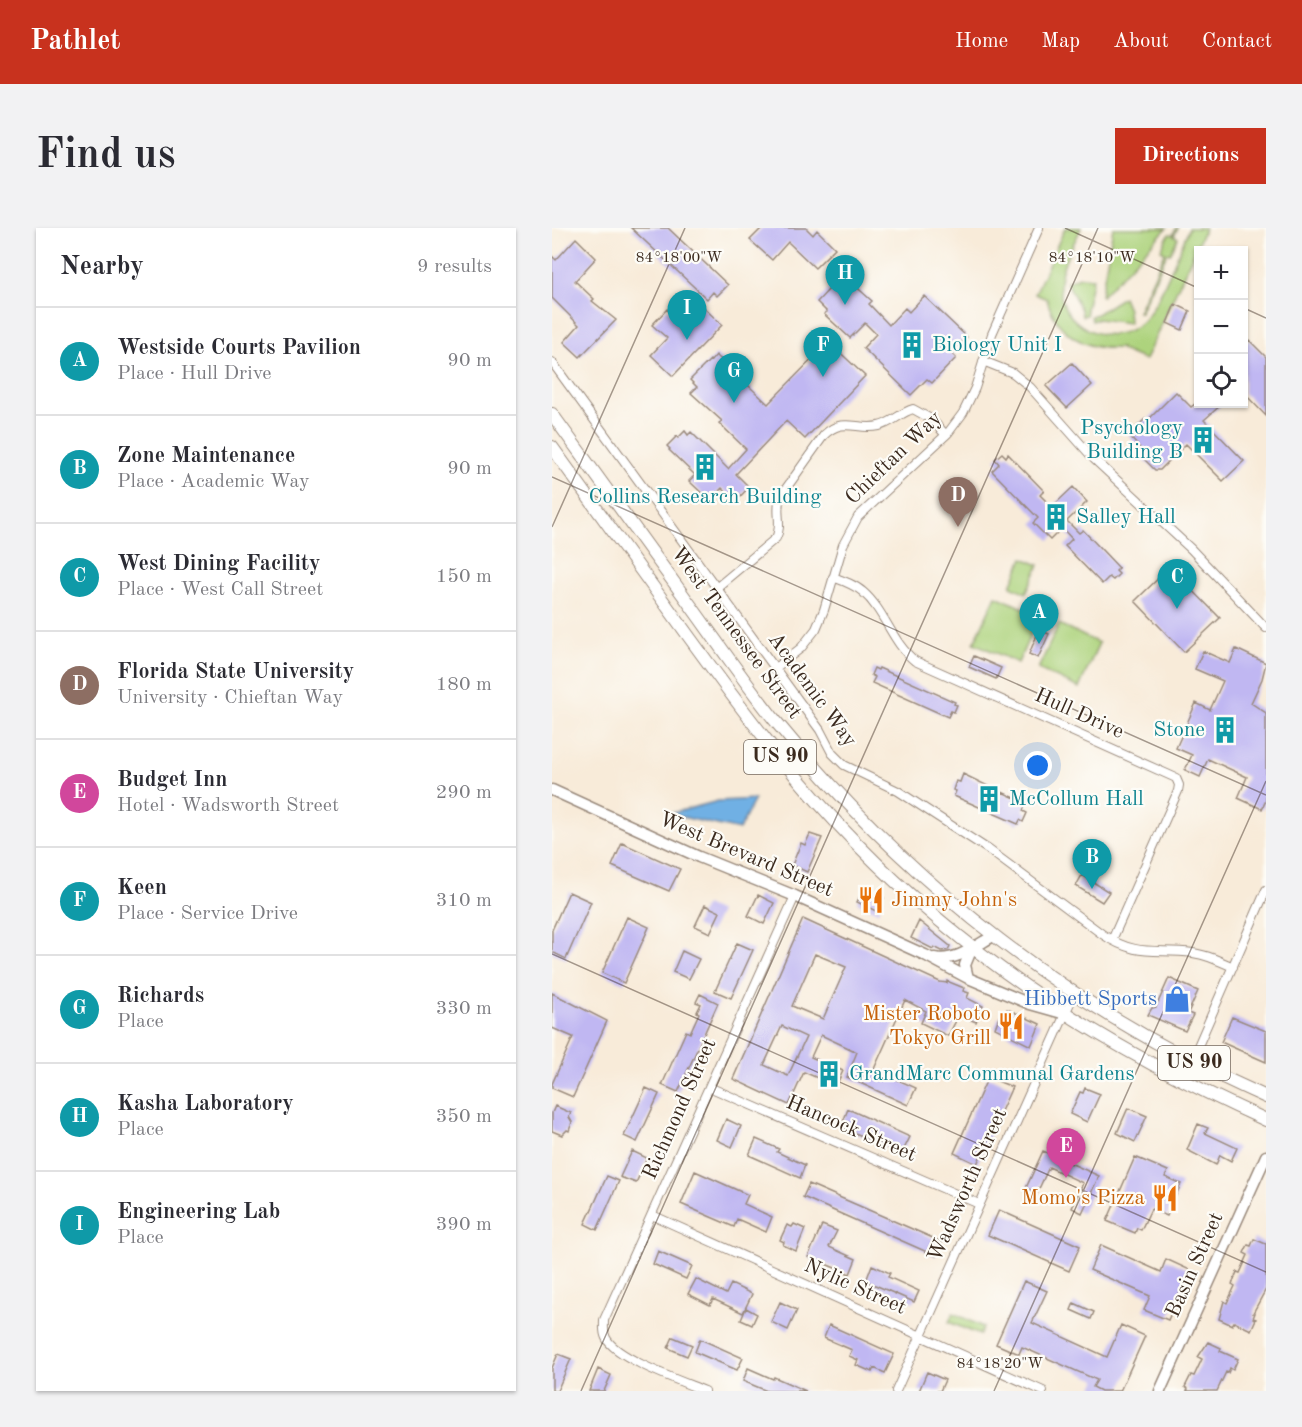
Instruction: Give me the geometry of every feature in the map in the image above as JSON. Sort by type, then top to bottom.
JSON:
[{"type":"main road","name":"West Tennessee Street","points":[[552,414],[759,700],[791,740],[892,848],[993,936],[1074,994],[1191,1062],[1266,1097]]},
{"type":"main road","name":"West Tennessee Street","points":[[552,447],[739,705],[793,773],[873,860],[913,898],[972,948],[1065,1014],[1146,1063],[1266,1120]]},
{"type":"street","name":"Chieftan Way","points":[[774,669],[801,648],[813,634],[822,615],[843,545],[858,517],[946,435],[968,404],[992,334],[1039,228]]},
{"type":"street","points":[[983,361],[1013,373],[1030,387],[1094,459],[1186,544],[1266,628]]},
{"type":"street","name":"Academic Way","points":[[552,362],[820,730],[832,753],[841,763],[898,791],[989,850],[1112,940],[1134,950],[1193,953],[1233,967]]},
{"type":"street","points":[[716,588],[776,538],[779,529],[777,509],[780,497],[822,438],[833,428],[845,425],[878,426],[891,422],[913,409],[931,419],[946,435]]},
{"type":"street","name":"Hull Drive","points":[[833,577],[866,595],[903,649],[917,662],[1168,773],[1178,780],[1178,791],[1112,940]]},
{"type":"street","name":"West Brevard Street","points":[[552,790],[795,896],[925,955],[968,978],[1030,1004],[1065,1014]]},
{"type":"street","points":[[1191,1062],[1266,890]]},
{"type":"street","name":"Richmond Street","points":[[705,1391],[628,1357],[613,1348],[603,1330],[604,1320],[795,896]]},
{"type":"street","name":"West Brevard Street","points":[[925,955],[946,960],[954,958],[993,936]]},
{"type":"street","points":[[968,978],[965,965],[972,948]]},
{"type":"street","name":"Wadsworth Street","points":[[896,1391],[1074,994]]},
{"type":"street","name":"Hancock Street","points":[[709,1087],[979,1204]]},
{"type":"street","name":"Basin Street","points":[[1160,1391],[1266,1156]]},
{"type":"street","name":"Nylic Street","points":[[652,1215],[1043,1391]]},
{"type":"green space","points":[[1065,228],[1081,228],[1065,262],[1061,277],[1062,299],[1067,312],[1088,330],[1101,334],[1115,334],[1129,330],[1142,322],[1155,304],[1189,228],[1205,228],[1197,246],[1194,246],[1194,252],[1145,360],[1121,348],[1096,347],[1074,338],[1057,322],[1047,299],[1035,294]]},
{"type":"green space","points":[[1113,228],[1167,228],[1102,296],[1101,295]]},
{"type":"green space","points":[[1178,228],[1174,236],[1178,238],[1170,254],[1167,253],[1138,312],[1165,252],[1161,250],[1169,234],[1173,235]]},
{"type":"green space","points":[[1080,277],[1093,278],[1086,309],[1087,315],[1082,316],[1067,282]]},
{"type":"green space","points":[[1123,297],[1128,309],[1129,323],[1098,319],[1092,321],[1091,316]]},
{"type":"green space","points":[[1023,558],[1039,565],[1026,593],[1011,586]]},
{"type":"green space","points":[[996,596],[1039,615],[1018,663],[974,643]]},
{"type":"green space","points":[[1059,624],[1099,643],[1079,688],[1038,669]]},
{"type":"green space","points":[[953,1313],[983,1327],[980,1335],[949,1322]]},
{"type":"water","points":[[755,799],[739,830],[669,814],[718,801]]},
{"type":"building","points":[[631,228],[668,228],[728,285],[717,296],[713,292],[707,299]]},
{"type":"building","points":[[762,228],[806,228],[813,235],[817,230],[835,248],[815,268],[788,242],[772,260],[750,240]]},
{"type":"building","points":[[576,238],[596,258],[575,281],[594,299],[592,301],[616,320],[580,357],[564,342],[579,325],[552,298],[552,256],[556,260]]},
{"type":"building","name":"Biology Unit I","points":[[840,272],[872,301],[869,304],[889,325],[905,308],[909,312],[924,296],[967,337],[951,353],[956,358],[932,383],[927,379],[911,395],[863,348],[876,334],[865,323],[850,338],[824,314],[827,312],[817,302],[831,287],[828,284]]},
{"type":"building","points":[[700,304],[722,325],[673,376],[651,355],[667,338],[652,325],[667,309],[682,323]]},
{"type":"building","points":[[1175,304],[1190,311],[1182,330],[1167,323]]},
{"type":"building","points":[[1248,341],[1266,357],[1266,416],[1248,397]]},
{"type":"building","points":[[829,342],[865,376],[805,439],[786,421],[736,474],[749,487],[736,501],[722,488],[710,500],[689,481],[695,475],[667,446],[685,431],[688,435],[691,432],[728,469],[746,449],[719,423],[722,421],[691,393],[697,387],[690,380],[716,355],[768,404]]},
{"type":"building","points":[[1072,363],[1092,385],[1067,408],[1046,386]]},
{"type":"building","points":[[1176,392],[1191,407],[1194,405],[1194,408],[1218,408],[1204,420],[1244,461],[1223,481],[1186,444],[1160,470],[1155,470],[1137,452],[1140,448],[1128,435],[1145,419],[1147,421]]},
{"type":"building","name":"Salley Hall","points":[[1002,453],[1006,457],[1008,454],[1044,491],[1040,495],[1052,507],[1073,487],[1087,502],[1067,521],[1079,533],[1083,530],[1119,568],[1116,571],[1119,574],[1113,580],[1109,577],[1102,584],[1065,546],[1072,539],[1062,528],[1050,540],[1033,523],[1038,518],[992,471],[999,464],[995,459]]},
{"type":"building","points":[[1170,567],[1220,618],[1184,652],[1135,601]]},
{"type":"building","points":[[1039,630],[1049,634],[1038,658],[1029,654]]},
{"type":"building","name":"Stone","points":[[1236,649],[1266,663],[1262,679],[1251,703],[1266,713],[1266,800],[1262,809],[1238,798],[1247,777],[1208,759],[1200,777],[1185,770],[1192,755],[1176,748],[1196,703],[1210,710],[1223,681],[1195,669],[1203,651],[1230,663]]},
{"type":"building","points":[[974,656],[1001,668],[996,679],[969,667]]},
{"type":"building","points":[[874,668],[878,670],[879,668],[955,702],[954,704],[957,705],[954,712],[951,711],[948,717],[872,683],[875,677],[871,675]]},
{"type":"building","name":"McCollum Hall","points":[[963,774],[988,786],[986,791],[999,797],[1002,792],[1026,803],[1023,811],[1027,813],[1023,822],[1020,820],[1018,824],[954,796],[956,781],[960,782]]},
{"type":"building","points":[[810,834],[822,838],[807,872],[792,865],[801,843],[805,845]]},
{"type":"building","points":[[622,843],[680,869],[669,891],[612,866]]},
{"type":"building","points":[[1082,875],[1109,892],[1102,902],[1076,886]]},
{"type":"building","name":"Jimmy John's","points":[[864,889],[884,898],[878,912],[857,902]]},
{"type":"building","points":[[569,892],[591,902],[566,959],[552,952],[552,930]]},
{"type":"building","points":[[758,895],[774,903],[764,924],[748,916]]},
{"type":"building","points":[[705,905],[720,912],[710,933],[695,926]]},
{"type":"building","points":[[627,917],[649,927],[624,983],[602,973]]},
{"type":"building","points":[[803,919],[940,982],[947,983],[947,981],[964,988],[963,991],[969,993],[967,998],[983,1006],[976,1022],[959,1015],[948,1036],[921,1023],[926,1011],[905,1000],[874,1069],[916,1088],[908,1105],[847,1077],[857,1052],[821,1035],[811,1057],[843,1071],[836,1086],[804,1072],[789,1105],[733,1079]],"holes":[[[815,954],[846,967],[823,1019],[792,1006]],[[782,1026],[806,1037],[788,1076],[764,1065]]]},
{"type":"building","points":[[919,921],[950,946],[948,950],[942,951],[934,947],[933,949],[911,938]]},
{"type":"building","points":[[737,943],[753,950],[731,998],[715,991]]},
{"type":"building","points":[[682,951],[699,959],[689,979],[673,972]]},
{"type":"building","name":"Hibbett Sports","points":[[1169,978],[1198,991],[1188,1013],[1193,1015],[1185,1031],[1148,1015],[1152,1008],[1156,1007]]},
{"type":"building","points":[[552,993],[607,1021],[573,1097],[552,1088],[573,1037],[552,1028]]},
{"type":"building","points":[[700,994],[718,1003],[678,1092],[662,1085],[686,1031],[690,1033],[699,1013],[697,1012],[701,1004],[696,1002]]},
{"type":"building","points":[[1007,1009],[1040,1024],[1031,1046],[995,1028],[999,1017],[1002,1019]]},
{"type":"building","points":[[1232,1017],[1266,1031],[1266,1062],[1221,1042]]},
{"type":"building","points":[[988,1077],[1012,1087],[977,1164],[954,1153]]},
{"type":"building","points":[[646,1088],[659,1094],[637,1142],[624,1136]]},
{"type":"building","points":[[1085,1088],[1100,1094],[1087,1122],[1070,1114],[1080,1092],[1083,1093]]},
{"type":"building","points":[[555,1106],[571,1113],[569,1117],[572,1122],[569,1131],[567,1130],[562,1135],[552,1131],[552,1113]]},
{"type":"building","points":[[1128,1108],[1147,1116],[1135,1142],[1117,1133]]},
{"type":"building","points":[[848,1109],[910,1137],[902,1153],[841,1127]]},
{"type":"building","points":[[726,1119],[741,1126],[732,1147],[717,1140]]},
{"type":"building","points":[[1198,1124],[1208,1128],[1205,1133],[1237,1148],[1231,1161],[1220,1155],[1216,1165],[1187,1150]]},
{"type":"building","points":[[756,1139],[779,1149],[777,1152],[805,1165],[800,1178],[749,1155]]},
{"type":"building","points":[[632,1151],[647,1158],[636,1183],[620,1177]]},
{"type":"building","points":[[1043,1151],[1099,1176],[1082,1213],[1072,1208],[1083,1183],[1049,1167],[1037,1193],[1026,1188]]},
{"type":"building","points":[[1135,1157],[1168,1171],[1165,1177],[1181,1184],[1167,1216],[1151,1209],[1141,1230],[1137,1228],[1135,1233],[1107,1221]]},
{"type":"building","points":[[695,1171],[748,1195],[744,1204],[772,1217],[766,1232],[737,1219],[734,1227],[681,1204]]},
{"type":"building","points":[[607,1176],[619,1181],[597,1230],[585,1224]]},
{"type":"building","points":[[809,1184],[942,1242],[936,1256],[803,1197]]},
{"type":"building","points":[[999,1210],[1080,1246],[1069,1271],[988,1235]]},
{"type":"building","points":[[794,1224],[805,1229],[796,1251],[783,1245],[784,1242],[780,1240],[787,1225],[792,1227]]},
{"type":"building","points":[[822,1225],[837,1231],[829,1247],[856,1259],[850,1274],[808,1257]]},
{"type":"building","points":[[1254,1239],[1266,1244],[1266,1289],[1253,1313],[1255,1313],[1253,1318],[1256,1319],[1251,1330],[1234,1322],[1232,1325],[1219,1319],[1224,1301],[1227,1303],[1235,1286],[1232,1284],[1237,1272],[1240,1273],[1248,1255],[1244,1253]]},
{"type":"building","points":[[1101,1245],[1161,1272],[1166,1259],[1190,1270],[1168,1320],[1144,1310],[1150,1296],[1090,1270]]},
{"type":"building","points":[[658,1251],[692,1266],[686,1279],[653,1264]]},
{"type":"building","points":[[872,1265],[890,1273],[888,1277],[919,1291],[914,1302],[866,1281]]},
{"type":"building","points":[[696,1279],[726,1294],[731,1284],[752,1294],[743,1313],[713,1299],[710,1305],[688,1294]]},
{"type":"building","points":[[1024,1281],[1047,1291],[1032,1323],[1107,1357],[1121,1325],[1145,1336],[1120,1391],[1101,1391],[1093,1387],[1097,1380],[1022,1347],[1019,1354],[996,1344]]},
{"type":"building","points":[[780,1302],[797,1310],[788,1330],[771,1322]]},
{"type":"building","points":[[1074,1303],[1094,1312],[1091,1319],[1071,1310]]},
{"type":"building","points":[[746,1308],[757,1314],[752,1325],[741,1320]]},
{"type":"building","points":[[829,1325],[894,1354],[885,1373],[874,1368],[872,1372],[856,1365],[858,1360],[849,1356],[852,1350],[824,1338]]},
{"type":"building","points":[[673,1337],[692,1345],[687,1356],[668,1348]]},
{"type":"building","points":[[700,1339],[743,1358],[737,1370],[695,1352]]},
{"type":"building","points":[[1208,1342],[1221,1348],[1220,1351],[1238,1359],[1233,1370],[1230,1368],[1228,1373],[1226,1372],[1217,1391],[1187,1391],[1185,1387],[1191,1375],[1194,1376],[1202,1359],[1198,1357]]},
{"type":"building","points":[[558,1354],[571,1359],[557,1391],[552,1391],[552,1368]]},
{"type":"building","points":[[748,1368],[806,1391],[767,1391],[743,1381]]},
{"type":"building","points":[[598,1369],[611,1375],[604,1391],[589,1391]]},
{"type":"building","points":[[927,1372],[945,1380],[940,1391],[919,1391]]},
{"type":"place","name":"Kasha Laboratory","points":[[845,305]]},
{"type":"place","name":"Engineering Lab","points":[[687,340]]},
{"type":"place","name":"Biology Unit I","points":[[912,345]]},
{"type":"place","name":"Keen","points":[[823,377]]},
{"type":"place","name":"Richards","points":[[734,403]]},
{"type":"place","name":"Psychology Building B","points":[[1203,440]]},
{"type":"place","name":"Collins Research Building","points":[[705,467]]},
{"type":"place","name":"Salley Hall","points":[[1056,517]]},
{"type":"place","name":"Florida State University","points":[[958,527]]},
{"type":"place","name":"West Dining Facility","points":[[1177,609]]},
{"type":"place","name":"Westside Courts Pavilion","points":[[1039,644]]},
{"type":"place","name":"Stone","points":[[1225,730]]},
{"type":"place","name":"McCollum Hall","points":[[989,799]]},
{"type":"place","name":"Zone Maintenance","points":[[1092,889]]},
{"type":"place","name":"Jimmy John's","points":[[871,900]]},
{"type":"place","name":"Hibbett Sports","points":[[1177,999]]},
{"type":"place","name":"Mister Roboto Tokyo Grill","points":[[1011,1026]]},
{"type":"place","name":"GrandMarc Communal Gardens","points":[[829,1074]]},
{"type":"place","name":"Budget Inn","points":[[1066,1178]]},
{"type":"place","name":"Momo's Pizza","points":[[1165,1198]]}]
